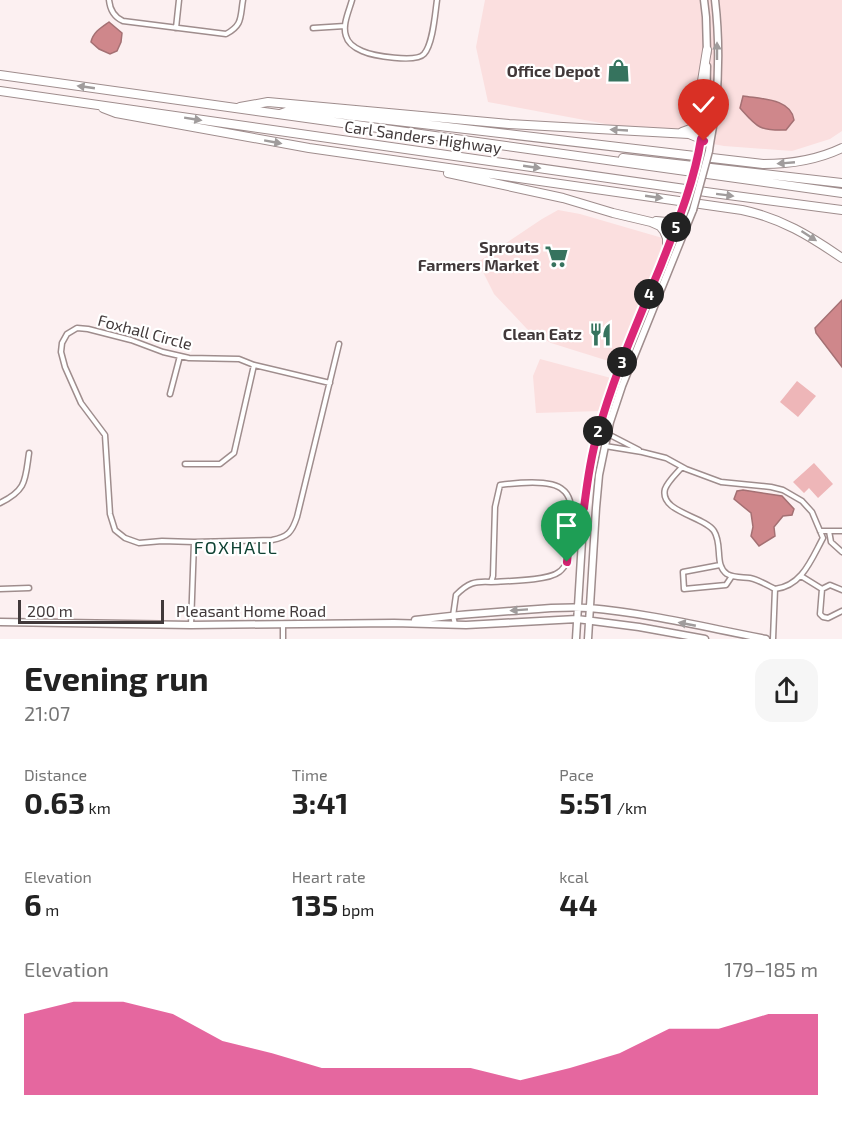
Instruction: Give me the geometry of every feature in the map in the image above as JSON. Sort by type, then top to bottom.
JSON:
[{"type":"highway","points":[[677,133],[693,128],[699,120],[707,50]]},
{"type":"highway","name":"Carl Sanders Highway","points":[[0,75],[842,193]]},
{"type":"highway","name":"Carl Sanders Highway","points":[[0,91],[842,210]]},
{"type":"highway","points":[[234,108],[268,102],[509,124],[689,134],[701,139]]},
{"type":"highway","points":[[94,103],[116,113],[309,148],[748,211],[791,226],[842,258]]},
{"type":"highway","points":[[278,114],[294,109],[764,164],[801,162],[842,148]]},
{"type":"highway","points":[[594,158],[628,158],[842,183]]},
{"type":"highway","points":[[429,166],[443,172],[563,198],[651,222],[660,226],[667,237],[667,249]]},
{"type":"highway","points":[[599,208],[660,222],[677,223]]},
{"type":"highway","points":[[833,252],[842,267]]},
{"type":"main road","points":[[576,639],[584,508],[588,473],[596,437],[620,366],[683,208],[700,149],[706,103],[707,50],[704,0]]},
{"type":"main road","points":[[588,639],[599,478],[610,422],[628,371],[693,210],[710,149],[717,85],[715,0]]},
{"type":"main road","points":[[701,139],[710,149]]},
{"type":"main road","points":[[677,223],[688,222]]},
{"type":"main road","points":[[620,366],[628,371]]},
{"type":"main road","name":"Pleasant Home Road","points":[[394,623],[453,615],[589,608],[641,615],[765,639]]},
{"type":"main road","name":"Pleasant Home Road","points":[[0,622],[283,625],[455,624],[577,619],[705,639]]},
{"type":"street","points":[[109,0],[115,17],[123,21],[226,34],[235,29],[240,21],[243,0]]},
{"type":"street","points":[[176,28],[179,0]]},
{"type":"street","points":[[352,0],[345,26],[345,35],[350,44],[363,52],[403,59],[415,59],[426,53],[437,0]]},
{"type":"street","points":[[313,28],[345,26]]},
{"type":"street","name":"Foxhall Circle","points":[[330,383],[254,365],[239,359],[197,359],[180,356],[88,329],[77,328],[67,334],[62,343],[61,352],[65,367],[81,403],[105,435],[110,514],[115,530],[125,538],[139,543],[272,540],[288,535],[297,517],[330,383],[339,344]]},
{"type":"street","points":[[170,394],[180,356]]},
{"type":"street","points":[[185,464],[220,464],[234,453],[254,365]]},
{"type":"street","points":[[608,434],[642,452]]},
{"type":"street","points":[[605,446],[666,458],[721,482],[783,490],[802,501],[812,512],[823,538],[796,582],[775,590],[760,581],[728,574],[720,565],[719,540],[713,529],[670,506],[665,498],[665,489],[682,466]]},
{"type":"street","points":[[0,503],[13,497],[24,485],[29,453]]},
{"type":"street","points":[[455,624],[453,615],[456,595],[470,584],[480,582],[491,582],[533,579],[554,576],[561,571],[567,562],[571,522],[571,502],[565,491],[554,484],[500,485],[495,507],[494,576],[491,582]]},
{"type":"street","points":[[571,507],[584,508]]},
{"type":"street","points":[[820,531],[842,531]]},
{"type":"street","points":[[830,531],[831,542],[842,552]]},
{"type":"street","points":[[191,625],[194,542]]},
{"type":"street","points":[[720,565],[682,572],[684,589],[726,585],[732,576]]},
{"type":"street","points":[[801,576],[822,589]]},
{"type":"street","points":[[822,589],[830,585],[842,590]]},
{"type":"street","points":[[0,589],[29,588]]},
{"type":"street","points":[[822,589],[820,614],[828,618],[842,611]]},
{"type":"street","points":[[773,639],[775,590]]},
{"type":"street","points":[[283,625],[283,639]]},
{"type":"shaded area","points":[[485,0],[842,0],[842,131],[830,139],[792,151],[724,146],[488,102],[476,47]]},
{"type":"shaded area","points":[[109,22],[122,33],[117,51],[110,54],[91,42],[96,33]]},
{"type":"shaded area","points":[[743,96],[766,99],[781,104],[792,113],[794,120],[786,130],[759,127],[740,108]]},
{"type":"shaded area","points":[[558,210],[580,214],[666,239],[666,246],[618,364],[551,343],[527,329],[494,294],[478,262]]},
{"type":"shaded area","points":[[842,300],[842,367],[816,333],[815,328]]},
{"type":"shaded area","points":[[540,359],[611,378],[601,411],[536,413],[533,376]]},
{"type":"shaded area","points":[[797,381],[816,396],[798,417],[780,402]]},
{"type":"shaded area","points":[[814,463],[833,484],[818,498],[809,488],[804,493],[793,482]]},
{"type":"shaded area","points":[[737,491],[782,496],[794,509],[792,515],[783,516],[774,527],[775,536],[759,546],[751,536],[753,527],[751,513],[734,499]]},
{"type":"place","name":"Office Depot","points":[[618,71]]},
{"type":"place","name":"Sprouts Farmers Market","points":[[557,256]]},
{"type":"place","name":"Clean Eatz","points":[[600,334]]},
{"type":"district","name":"FOXHALL","points":[[236,548]]},
{"type":"route","points":[[567,562],[571,507],[584,508],[588,473],[596,437],[614,383],[685,201],[701,139],[704,141]]}]
